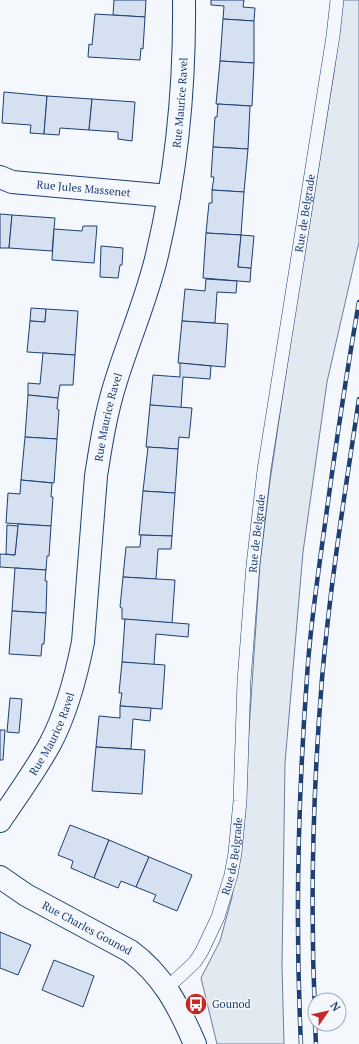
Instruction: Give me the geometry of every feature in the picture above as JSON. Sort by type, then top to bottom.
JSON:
[{"type":"street","name":"Rue Maurice Ravel","points":[[0,821],[50,743],[61,719],[78,667],[83,642],[99,453],[111,399],[157,254],[169,196],[178,140],[182,101],[184,0]]},
{"type":"street","name":"Rue Jules Massenet","points":[[0,177],[12,182],[169,196]]},
{"type":"street","name":"Rue Charles Gounod","points":[[0,877],[26,895],[130,951],[151,969],[166,989]]},
{"type":"street","points":[[166,989],[179,1011],[195,1044]]},
{"type":"lane","name":"Rue de Belgrade","points":[[166,989],[195,962],[202,951],[218,917],[229,882],[235,853],[240,800],[244,681],[253,565],[264,470],[333,36],[337,0]]},
{"type":"shaded area","points":[[343,0],[359,0],[359,242],[327,382],[303,552],[285,763],[282,965],[284,1044],[217,1044],[201,978],[220,941],[232,897],[243,821],[260,564],[270,481],[293,324],[334,72]]},
{"type":"building","points":[[114,0],[146,0],[145,17],[113,15]]},
{"type":"building","points":[[211,0],[244,0],[243,7],[255,8],[254,21],[223,19],[224,6],[211,5]]},
{"type":"building","points":[[95,14],[145,17],[143,49],[141,48],[140,60],[88,57],[89,44],[92,45]]},
{"type":"building","points":[[223,19],[254,21],[254,63],[220,61]]},
{"type":"building","points":[[220,61],[254,63],[252,106],[216,104]]},
{"type":"building","points":[[4,92],[47,96],[44,134],[30,133],[31,125],[2,123]]},
{"type":"building","points":[[47,96],[92,99],[89,130],[60,128],[59,135],[44,134]]},
{"type":"building","points":[[92,99],[135,102],[132,141],[118,139],[118,132],[89,130]]},
{"type":"building","points":[[218,104],[250,106],[248,149],[213,147],[215,117],[217,117]]},
{"type":"building","points":[[213,147],[248,149],[244,192],[212,190],[214,177],[211,177]]},
{"type":"building","points":[[212,190],[244,192],[241,235],[206,233],[209,203],[212,203]]},
{"type":"building","points":[[0,214],[12,215],[9,248],[0,248]]},
{"type":"building","points":[[12,215],[55,218],[52,251],[9,248]]},
{"type":"building","points":[[83,226],[97,226],[94,263],[52,260],[54,229],[82,231]]},
{"type":"building","points":[[206,233],[241,235],[238,267],[251,268],[250,282],[203,278]]},
{"type":"building","points":[[241,235],[254,236],[251,268],[238,267]]},
{"type":"building","points":[[101,246],[123,248],[122,265],[120,265],[118,278],[100,277]]},
{"type":"building","points":[[206,279],[237,281],[236,293],[217,292],[215,323],[182,321],[185,289],[205,291]]},
{"type":"building","points":[[31,308],[46,309],[45,322],[30,321]]},
{"type":"building","points":[[46,309],[78,311],[75,355],[27,352],[30,321],[45,322]]},
{"type":"building","points":[[182,321],[228,324],[225,367],[178,363]]},
{"type":"building","points":[[43,353],[75,355],[73,385],[60,385],[58,398],[28,395],[28,383],[40,384]]},
{"type":"building","points":[[180,363],[211,366],[210,379],[183,377],[181,408],[150,405],[153,375],[180,377]]},
{"type":"building","points":[[28,395],[58,398],[57,409],[59,410],[57,439],[25,437]]},
{"type":"building","points":[[150,405],[192,408],[189,438],[179,437],[178,449],[146,447]]},
{"type":"building","points":[[25,437],[57,439],[54,483],[21,480]]},
{"type":"building","points":[[148,447],[178,449],[175,493],[143,491]]},
{"type":"building","points":[[21,480],[52,483],[51,497],[53,497],[51,526],[6,523],[8,493],[20,494]]},
{"type":"building","points":[[143,491],[175,493],[172,536],[139,535]]},
{"type":"building","points":[[18,524],[51,526],[49,556],[47,556],[46,570],[0,567],[0,554],[15,555]]},
{"type":"building","points":[[7,525],[18,526],[15,555],[6,554]]},
{"type":"building","points":[[141,535],[172,536],[171,549],[158,549],[156,579],[123,577],[126,547],[140,547]]},
{"type":"building","points":[[15,568],[46,570],[46,613],[12,611]]},
{"type":"building","points":[[123,577],[175,580],[172,623],[122,619],[122,608],[120,607]]},
{"type":"building","points":[[12,611],[46,613],[44,644],[42,644],[41,656],[9,654]]},
{"type":"building","points":[[125,619],[189,624],[188,637],[156,634],[154,665],[122,662]]},
{"type":"building","points":[[122,662],[165,665],[162,709],[120,706],[122,693],[119,693]]},
{"type":"building","points":[[10,698],[22,699],[19,733],[7,732]]},
{"type":"building","points":[[120,706],[151,708],[150,721],[133,719],[131,749],[96,747],[99,716],[120,718]]},
{"type":"building","points":[[0,730],[5,730],[3,760],[0,760]]},
{"type":"building","points":[[96,747],[145,750],[142,794],[92,791]]},
{"type":"building","points":[[70,825],[109,840],[94,878],[71,868],[73,861],[58,855]]},
{"type":"building","points":[[109,840],[149,857],[136,887],[121,881],[118,888],[94,878]]},
{"type":"building","points":[[149,857],[192,875],[177,911],[153,901],[156,895],[136,887]]},
{"type":"building","points":[[0,932],[31,945],[18,975],[0,968]]},
{"type":"building","points":[[54,960],[94,976],[83,1007],[42,990]]},
{"type":"railway","points":[[301,1044],[298,952],[298,860],[301,769],[308,658],[314,600],[345,385],[359,302]]},
{"type":"railway","points":[[314,992],[313,846],[316,763],[322,679],[343,504],[359,399]]},
{"type":"railway","points":[[315,1032],[316,1044]]},
{"type":"place","name":"Gounod","points":[[196,1004]]}]
